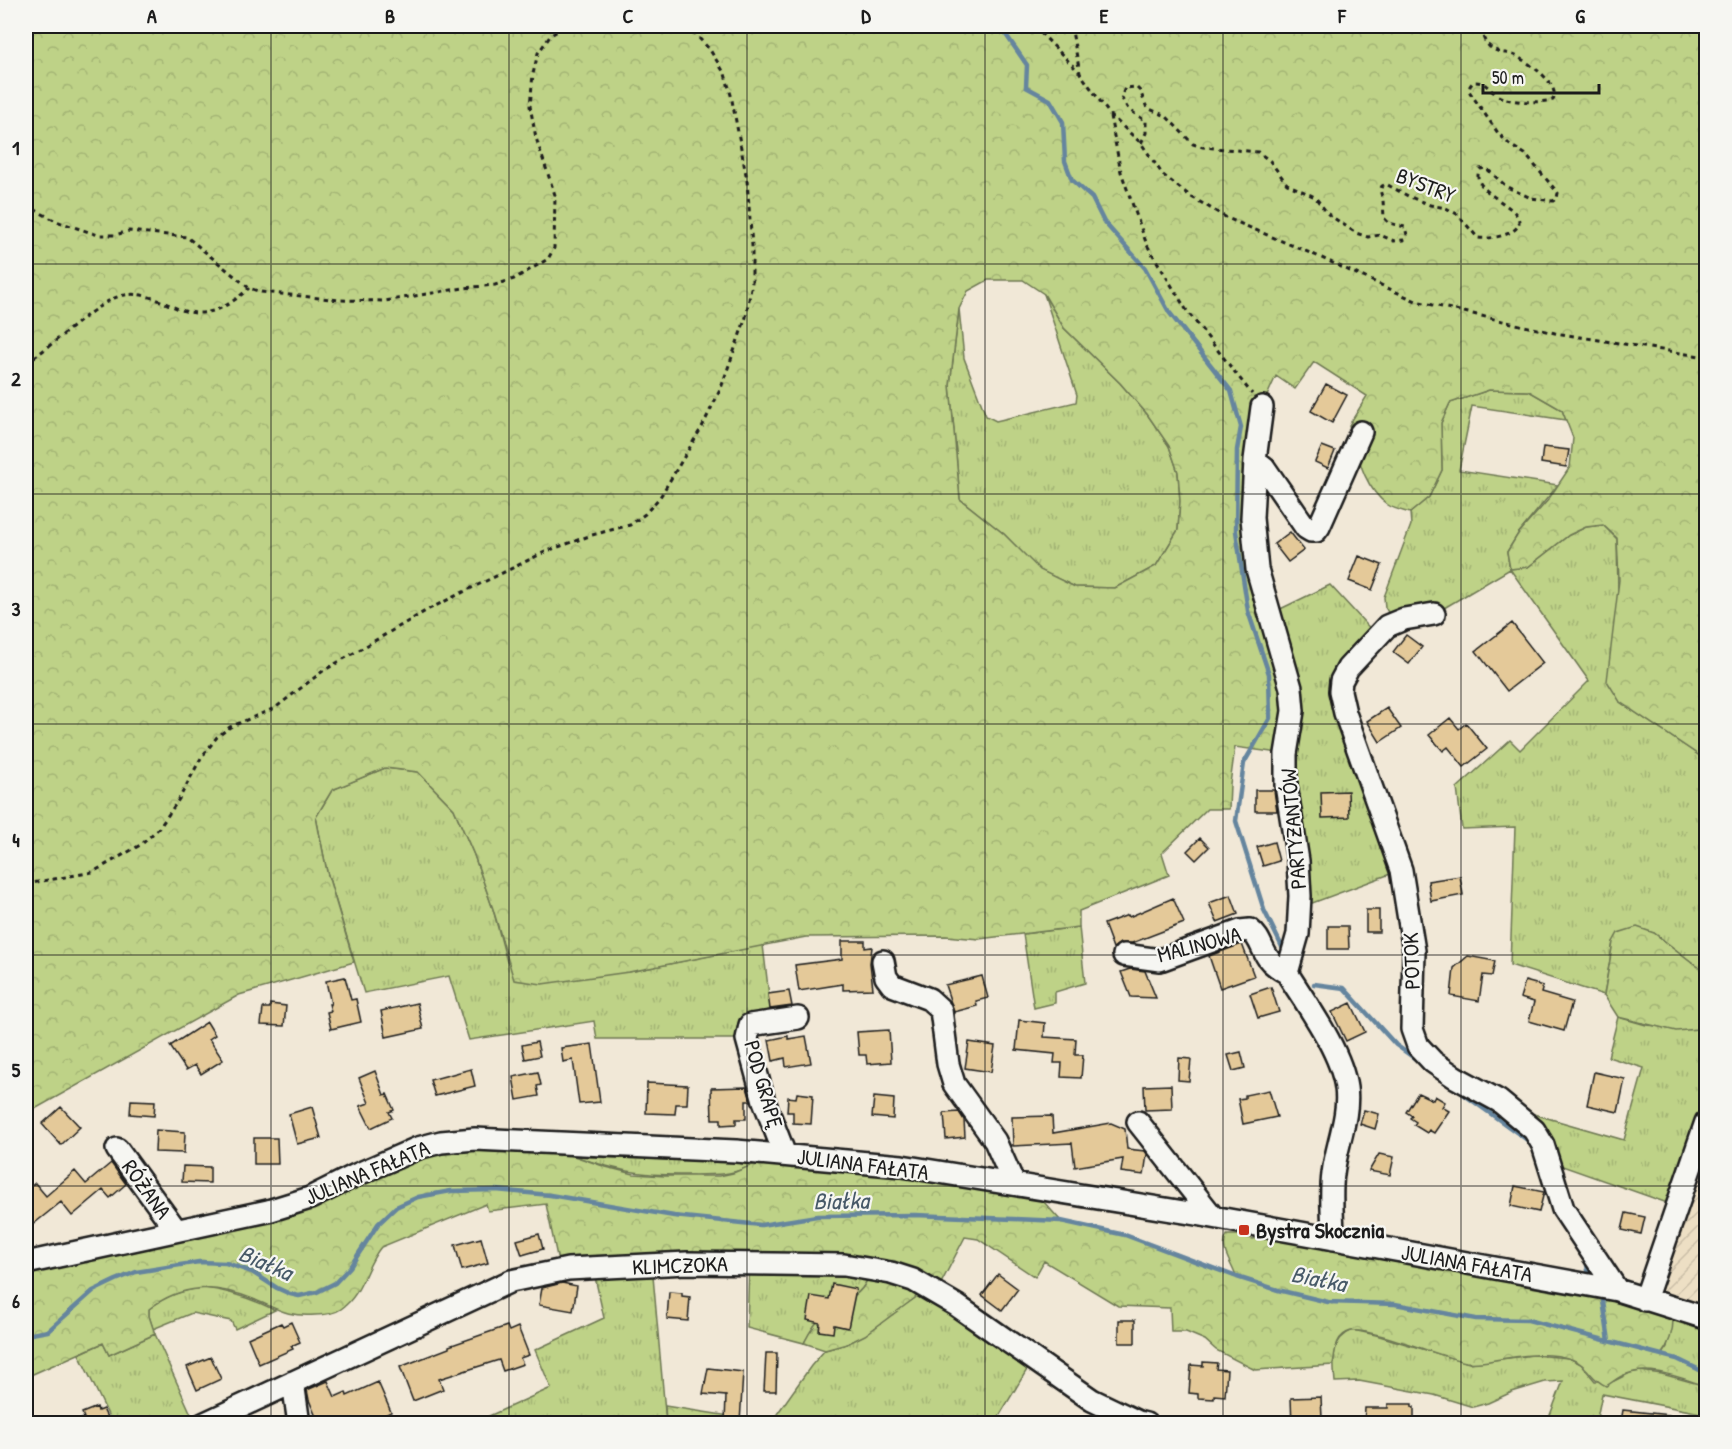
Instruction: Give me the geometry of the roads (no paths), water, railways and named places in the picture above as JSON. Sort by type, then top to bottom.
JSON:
[{"type":"street","name":"PARTYZANTÓW","points":[[1262,407],[1255,460],[1252,518],[1257,569],[1292,688],[1293,711],[1286,754],[1286,785],[1298,861],[1300,896],[1298,934],[1287,973]]},
{"type":"street","points":[[1255,460],[1264,466],[1306,528],[1316,531],[1361,432]]},
{"type":"street","name":"POTOK","points":[[1434,614],[1404,619],[1387,626],[1348,668],[1341,681],[1340,691],[1345,713],[1401,870],[1414,951],[1412,1029],[1418,1046],[1433,1062],[1499,1101],[1534,1130],[1543,1145],[1563,1209],[1617,1290]]},
{"type":"street","name":"MALINOWA","points":[[1124,955],[1160,960],[1250,930],[1257,935],[1267,957],[1276,967],[1287,973]]},
{"type":"street","points":[[883,962],[886,977],[892,985],[929,999],[941,1010],[948,1064],[954,1084],[995,1141],[1014,1184]]},
{"type":"street","points":[[1287,973],[1321,1027],[1342,1068],[1346,1089],[1346,1110],[1333,1176],[1333,1239]]},
{"type":"street","name":"POD GRAPĘ","points":[[785,1155],[764,1101],[747,1039],[750,1025],[798,1018]]},
{"type":"street","points":[[1138,1122],[1213,1217]]},
{"type":"street","points":[[1645,1300],[1707,1122]]},
{"type":"street","name":"JULIANA FAŁATA","points":[[26,1263],[268,1211],[310,1197],[418,1148],[441,1142],[475,1139],[506,1140],[736,1150],[902,1166],[1213,1217],[1617,1290],[1707,1318]]},
{"type":"street","name":"RÓŻANA","points":[[117,1149],[176,1230]]},
{"type":"street","name":"KLIMCZOKA","points":[[203,1424],[511,1281],[568,1269],[687,1263],[844,1265],[868,1268],[913,1280],[957,1305],[1092,1400],[1146,1424]]},
{"type":"street","points":[[293,1382],[299,1424]]},
{"type":"waterway","points":[[1000,26],[1027,65],[1026,87],[1050,100],[1063,122],[1065,161],[1072,180],[1092,198],[1104,222],[1145,268],[1169,312],[1231,391],[1241,427],[1237,450],[1236,531],[1248,611],[1269,674],[1270,718],[1244,763],[1236,821],[1264,910],[1285,953]]},
{"type":"waterway","points":[[1314,984],[1344,988],[1396,1045],[1421,1063]]},
{"type":"waterway","points":[[1459,1091],[1530,1142]]},
{"type":"waterway","name":"Białka","points":[[26,1335],[48,1331],[93,1291],[116,1280],[136,1272],[199,1262],[226,1263],[252,1272],[290,1294],[299,1296],[317,1292],[335,1283],[350,1267],[378,1224],[396,1207],[418,1197],[451,1191],[496,1190],[550,1195],[674,1216],[761,1225],[817,1216],[915,1215],[1061,1221],[1125,1235],[1237,1277],[1328,1302],[1395,1304],[1476,1319],[1528,1320],[1677,1359],[1706,1373]]},
{"type":"waterway","points":[[1586,1259],[1589,1276]]},
{"type":"waterway","points":[[1602,1294],[1609,1341]]},
{"type":"place","name":"Bystra Skocznia","points":[[1244,1230]]}]
